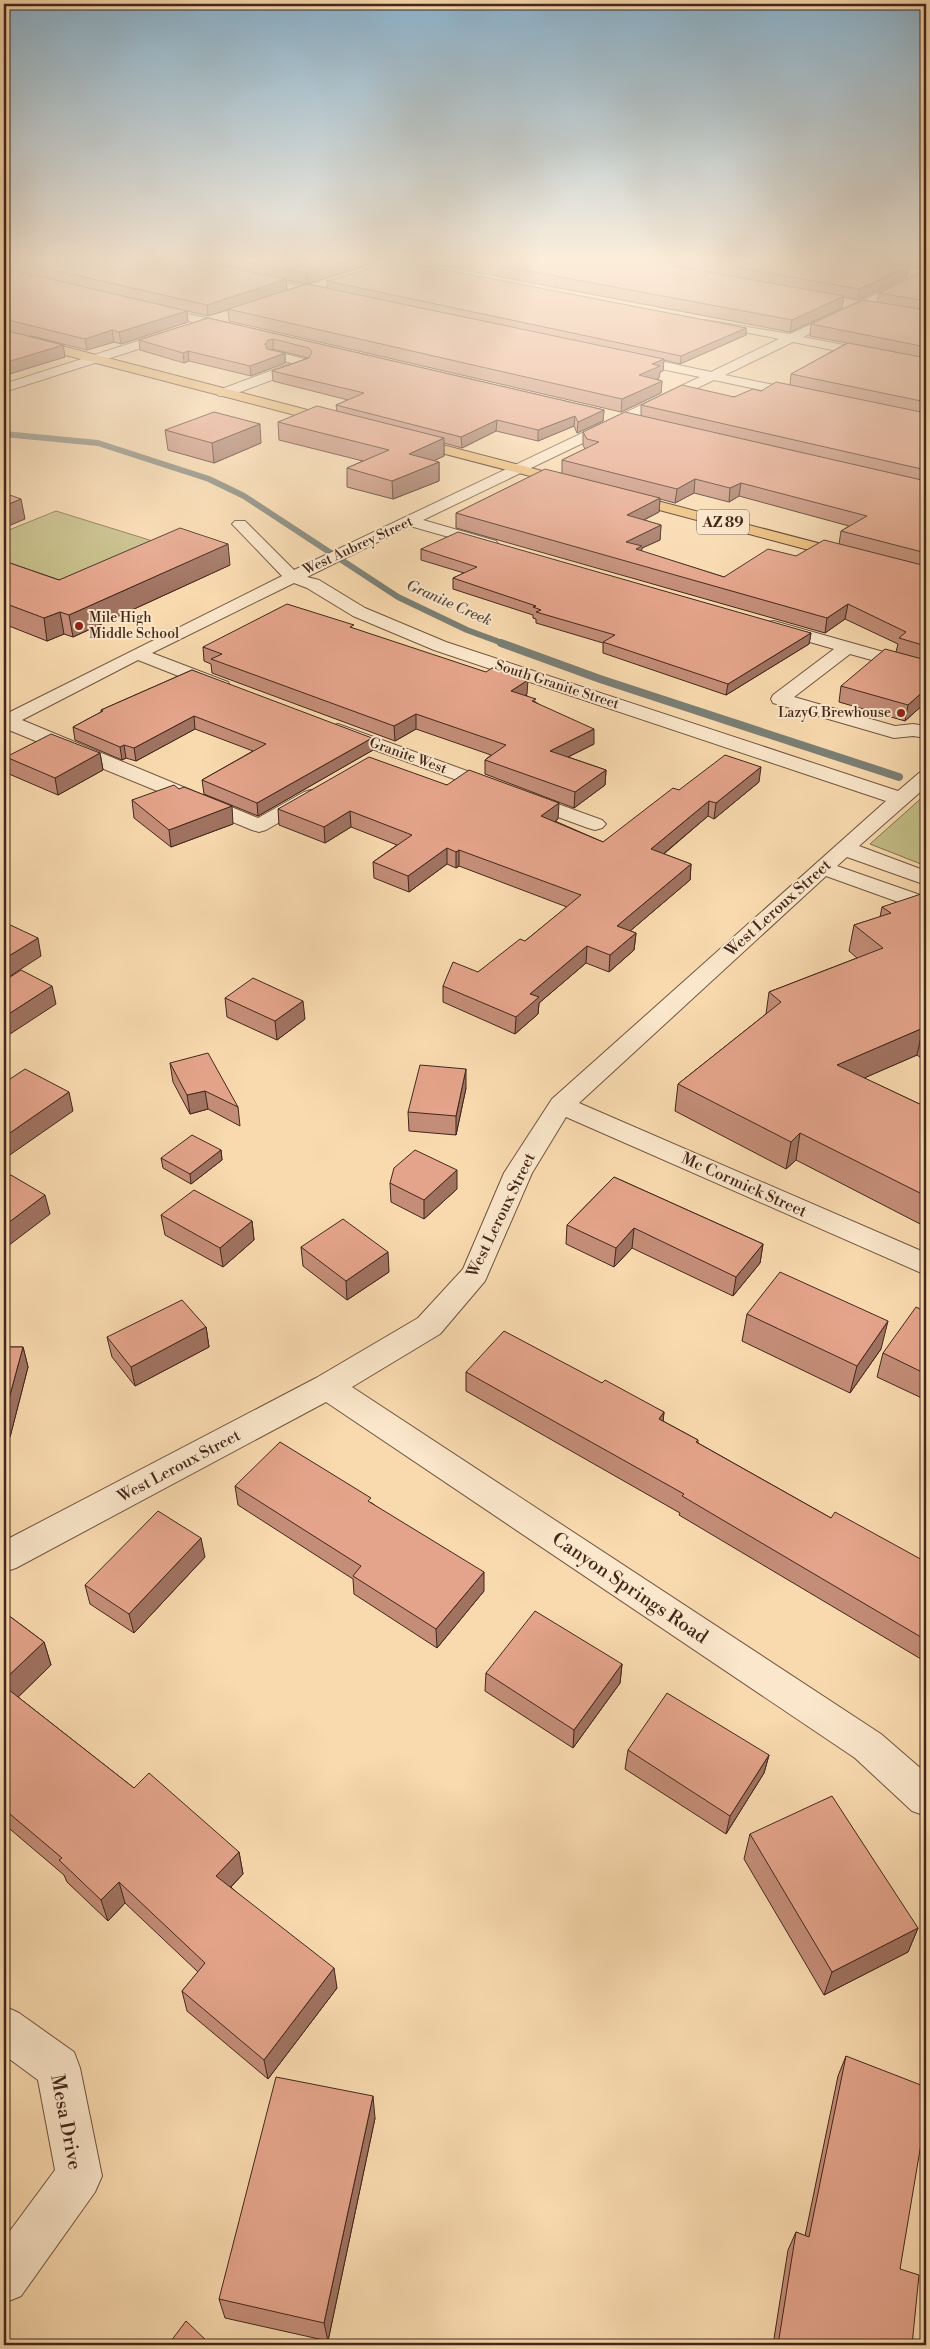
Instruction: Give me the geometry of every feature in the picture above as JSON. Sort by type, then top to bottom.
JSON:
[{"type":"main road","points":[[139,371],[350,425]]},
{"type":"main road","points":[[397,438],[586,487]]},
{"type":"main road","name":"AZ 89","points":[[611,493],[868,560]]},
{"type":"street","points":[[4,388],[59,371]]},
{"type":"street","points":[[224,393],[282,371]]},
{"type":"street","points":[[689,371],[811,397]]},
{"type":"street","name":"West Aubrey Street","points":[[6,721],[292,577],[726,371]]},
{"type":"street","points":[[605,415],[642,424]]},
{"type":"street","points":[[410,521],[505,548]]},
{"type":"street","name":"South Granite Street","points":[[240,524],[292,577],[313,584],[358,612],[440,646],[899,798]]},
{"type":"street","points":[[762,622],[926,670]]},
{"type":"street","points":[[848,647],[780,699],[894,732],[926,732]]},
{"type":"street","points":[[138,654],[241,693]]},
{"type":"street","points":[[6,721],[259,826],[324,788]]},
{"type":"street","name":"Granite West","points":[[324,725],[595,824]]},
{"type":"street","points":[[365,764],[390,750]]},
{"type":"street","name":"West Leroux Street","points":[[4,1558],[328,1387],[429,1326],[475,1274],[518,1173],[561,1105],[899,798],[926,777]]},
{"type":"street","points":[[844,848],[926,878]]},
{"type":"street","points":[[823,868],[926,905]]},
{"type":"street","name":"Mc Cormick Street","points":[[561,1105],[926,1265]]},
{"type":"street","name":"Canyon Springs Road","points":[[328,1387],[868,1746],[926,1798]]},
{"type":"street","name":"Mesa Drive","points":[[4,2028],[58,2068],[79,2176],[4,2279]]},
{"type":"shaded area","points":[[56,511],[172,547],[68,595],[4,573],[4,532]]},
{"type":"shaded area","points":[[926,794],[926,866],[870,844]]},
{"type":"building","points":[[272,371],[434,371],[604,410],[578,422],[575,416],[538,430],[497,420],[461,437],[336,405],[364,393]]},
{"type":"building","points":[[498,371],[649,371],[639,375],[662,381],[622,399]]},
{"type":"building","points":[[797,371],[926,371],[926,402],[791,374]]},
{"type":"building","points":[[776,382],[926,413],[926,470],[641,405],[682,385],[734,397],[753,389],[761,391]]},
{"type":"building","points":[[317,406],[444,438],[409,454],[439,462],[392,481],[347,468],[389,450],[278,422]]},
{"type":"building","points":[[214,412],[260,424],[212,443],[165,430]]},
{"type":"building","points":[[625,412],[926,481],[926,553],[841,531],[867,516],[741,483],[730,488],[695,479],[677,489],[562,460],[599,442],[587,439],[583,432]]},
{"type":"building","points":[[545,469],[660,498],[627,515],[661,525],[626,542],[642,546],[636,549],[724,577],[768,549],[796,556],[824,540],[926,566],[926,646],[899,638],[906,632],[848,604],[827,618],[456,513]]},
{"type":"building","points":[[4,493],[21,499],[4,506]]},
{"type":"building","points":[[180,528],[228,544],[69,615],[60,612],[44,618],[4,603],[4,561],[59,580]]},
{"type":"building","points":[[458,532],[811,633],[728,684],[603,642],[615,635],[536,612],[541,610],[533,607],[536,606],[453,578],[477,567],[421,549]]},
{"type":"building","points":[[287,604],[354,625],[350,627],[486,672],[492,668],[528,680],[511,691],[536,699],[532,701],[594,729],[550,751],[606,770],[575,792],[485,760],[506,745],[416,714],[394,726],[211,659],[222,654],[203,647]]},
{"type":"building","points":[[885,649],[926,660],[926,689],[908,705],[841,686]]},
{"type":"building","points":[[192,670],[372,738],[257,803],[202,780],[266,744],[194,716],[134,748],[124,745],[120,747],[73,727],[103,711],[101,710]]},
{"type":"building","points":[[51,734],[100,753],[55,778],[6,757]]},
{"type":"building","points":[[725,755],[761,767],[716,803],[709,801],[651,849],[691,864],[617,926],[636,933],[610,955],[587,946],[530,994],[539,997],[516,1017],[443,986],[453,962],[478,972],[520,939],[525,941],[581,895],[459,850],[456,852],[447,848],[408,876],[373,862],[412,835],[350,811],[324,827],[278,809],[369,757],[447,785],[469,770],[559,803],[541,816],[603,842],[673,788],[679,790]]},
{"type":"building","points":[[174,785],[179,789],[184,787],[232,806],[169,830],[132,800]]},
{"type":"building","points":[[921,894],[926,898],[926,1031],[923,1028],[837,1065],[926,1107],[926,1196],[800,1133],[791,1142],[678,1084],[781,1002],[769,992],[883,948],[854,925],[891,913],[882,907]]},
{"type":"building","points":[[4,922],[38,938],[4,959]]},
{"type":"building","points":[[21,970],[52,986],[4,1017],[4,981]]},
{"type":"building","points":[[253,978],[303,1001],[275,1021],[225,998]]},
{"type":"building","points":[[208,1053],[238,1107],[205,1091],[187,1095],[170,1063]]},
{"type":"building","points":[[420,1065],[466,1069],[456,1116],[408,1112]]},
{"type":"building","points":[[25,1069],[69,1092],[4,1137],[4,1083]]},
{"type":"building","points":[[192,1135],[221,1150],[190,1174],[161,1158]]},
{"type":"building","points":[[415,1150],[457,1170],[424,1200],[390,1183],[394,1168]]},
{"type":"building","points":[[11,1175],[45,1195],[4,1226],[4,1180]]},
{"type":"building","points":[[614,1177],[763,1244],[736,1277],[634,1228],[616,1248],[567,1225]]},
{"type":"building","points":[[194,1190],[252,1221],[220,1248],[161,1215]]},
{"type":"building","points":[[343,1219],[388,1252],[346,1281],[301,1247]]},
{"type":"building","points":[[780,1272],[888,1321],[857,1366],[747,1314]]},
{"type":"building","points":[[182,1300],[206,1327],[131,1367],[107,1337]]},
{"type":"building","points":[[916,1307],[926,1312],[926,1374],[883,1353]]},
{"type":"building","points":[[504,1331],[602,1383],[605,1380],[664,1412],[659,1419],[831,1518],[835,1512],[926,1562],[926,1640],[682,1496],[684,1494],[466,1372]]},
{"type":"building","points":[[4,1347],[23,1347],[4,1417]]},
{"type":"building","points":[[280,1442],[371,1498],[368,1501],[484,1572],[436,1629],[353,1576],[361,1566],[235,1486]]},
{"type":"building","points":[[158,1511],[201,1538],[129,1614],[85,1585]]},
{"type":"building","points":[[535,1611],[622,1664],[574,1730],[486,1673]]},
{"type":"building","points":[[4,1612],[44,1642],[4,1680]]},
{"type":"building","points":[[4,1686],[134,1788],[149,1773],[239,1852],[216,1876],[334,1968],[264,2060],[182,1991],[205,1963],[119,1882],[101,1900],[59,1860],[62,1858],[4,1809]]},
{"type":"building","points":[[667,1693],[769,1755],[730,1816],[628,1750]]},
{"type":"building","points":[[832,1796],[918,1928],[832,1972],[750,1834]]},
{"type":"building","points":[[846,2056],[926,2087],[926,2114],[900,2269],[919,2275],[912,2345],[778,2345],[796,2232],[809,2237]]},
{"type":"building","points":[[276,2077],[373,2096],[324,2323],[219,2299]]},
{"type":"building","points":[[186,2321],[211,2345],[168,2345]]},
{"type":"waterway","name":"Granite Creek","points":[[4,434],[98,443],[209,479],[244,496],[398,597],[467,630],[505,644]]},
{"type":"waterway","name":"Granite Creek","points":[[501,643],[600,679],[899,777]]},
{"type":"place","name":"Mile High Middle School","points":[[79,626]]},
{"type":"place","name":"LazyG Brewhouse","points":[[901,713]]}]
